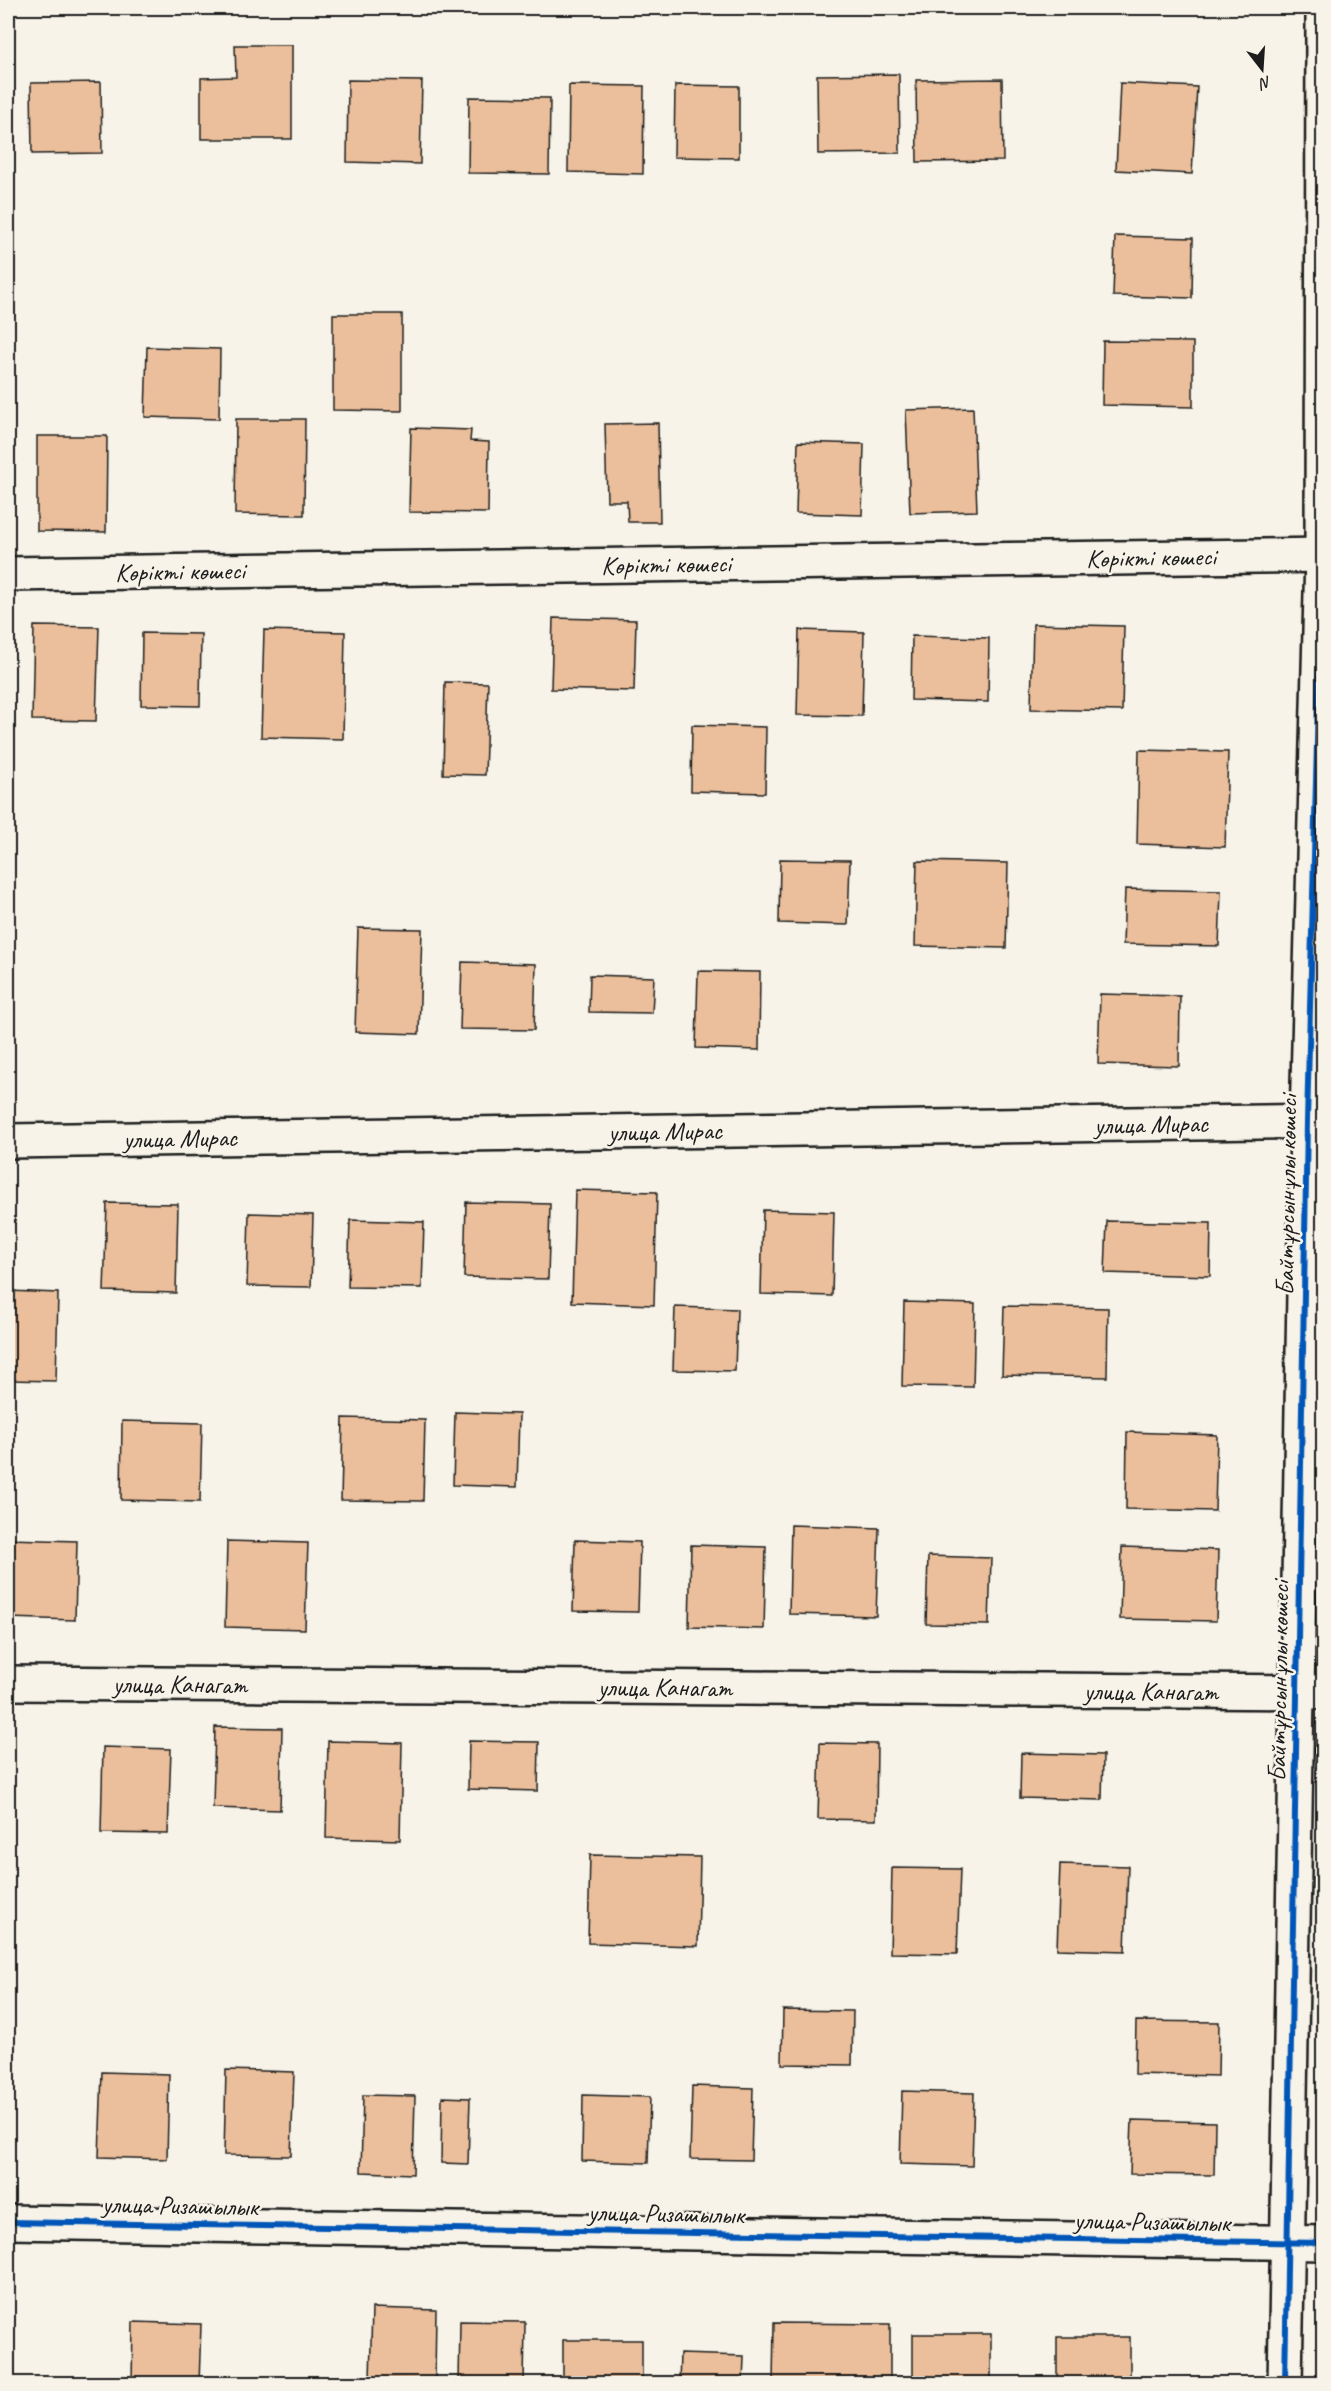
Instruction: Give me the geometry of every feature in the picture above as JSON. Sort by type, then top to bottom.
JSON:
[{"type":"street","name":"Байтұрсынұлы көшесі","points":[[1285,2384],[1288,2242],[1310,1692],[1323,555],[1323,8]]},
{"type":"street","name":"Көрікті көшесі","points":[[8,574],[1323,555]]},
{"type":"street","name":"улица Мирас","points":[[8,1141],[1315,1121]]},
{"type":"street","name":"улица Канагат","points":[[8,1683],[1310,1692]]},
{"type":"street","name":"улица Ризашылык","points":[[8,2222],[1323,2242]]},
{"type":"building","points":[[235,45],[292,45],[292,139],[201,139],[201,78],[236,77]]},
{"type":"building","points":[[899,74],[900,153],[818,154],[817,75]]},
{"type":"building","points":[[1002,79],[1003,161],[917,162],[916,80]]},
{"type":"building","points":[[348,80],[422,81],[420,164],[347,162]]},
{"type":"building","points":[[101,82],[102,153],[32,154],[31,83]]},
{"type":"building","points":[[1120,83],[1197,87],[1192,174],[1116,170]]},
{"type":"building","points":[[569,85],[644,86],[643,174],[568,172]]},
{"type":"building","points":[[675,85],[739,86],[739,158],[674,157]]},
{"type":"building","points":[[469,97],[550,98],[549,174],[468,173]]},
{"type":"building","points":[[1115,236],[1193,238],[1192,298],[1113,296]]},
{"type":"building","points":[[333,314],[402,314],[402,411],[333,410]]},
{"type":"building","points":[[1103,341],[1193,342],[1193,407],[1102,405]]},
{"type":"building","points":[[147,347],[220,349],[219,419],[145,417]]},
{"type":"building","points":[[973,408],[977,511],[910,513],[906,410]]},
{"type":"building","points":[[236,419],[305,419],[304,515],[235,514]]},
{"type":"building","points":[[658,423],[660,522],[628,522],[627,501],[607,501],[605,424]]},
{"type":"building","points":[[411,428],[471,430],[470,441],[489,442],[488,513],[409,512]]},
{"type":"building","points":[[37,436],[107,436],[106,532],[37,531]]},
{"type":"building","points":[[798,442],[864,444],[862,515],[796,513]]},
{"type":"building","points":[[553,618],[636,620],[634,691],[551,689]]},
{"type":"building","points":[[1033,624],[1124,626],[1122,711],[1031,709]]},
{"type":"building","points":[[34,626],[99,627],[96,721],[32,720]]},
{"type":"building","points":[[264,630],[345,632],[343,739],[261,737]]},
{"type":"building","points":[[799,630],[864,632],[862,716],[797,715]]},
{"type":"building","points":[[142,633],[201,634],[200,706],[141,705]]},
{"type":"building","points":[[912,636],[989,638],[988,702],[911,700]]},
{"type":"building","points":[[445,682],[488,683],[485,775],[443,774]]},
{"type":"building","points":[[692,725],[766,727],[765,793],[691,791]]},
{"type":"building","points":[[1139,750],[1228,752],[1225,847],[1137,844]]},
{"type":"building","points":[[780,859],[850,860],[848,925],[779,923]]},
{"type":"building","points":[[917,861],[1008,863],[1006,948],[915,946]]},
{"type":"building","points":[[1125,889],[1221,891],[1219,946],[1123,944]]},
{"type":"building","points":[[358,928],[422,929],[419,1034],[355,1032]]},
{"type":"building","points":[[462,962],[536,964],[534,1030],[460,1029]]},
{"type":"building","points":[[698,971],[760,972],[759,1050],[696,1048]]},
{"type":"building","points":[[590,975],[654,977],[652,1013],[589,1012]]},
{"type":"building","points":[[1100,994],[1180,996],[1179,1066],[1098,1064]]},
{"type":"building","points":[[575,1190],[657,1192],[654,1305],[572,1302]]},
{"type":"building","points":[[466,1202],[550,1204],[548,1279],[464,1277]]},
{"type":"building","points":[[107,1203],[178,1204],[176,1293],[104,1291]]},
{"type":"building","points":[[763,1210],[834,1212],[832,1296],[761,1294]]},
{"type":"building","points":[[249,1213],[313,1215],[311,1287],[247,1286]]},
{"type":"building","points":[[350,1220],[424,1222],[422,1288],[348,1287]]},
{"type":"building","points":[[1107,1221],[1211,1223],[1210,1276],[1105,1273]]},
{"type":"building","points":[[8,1291],[58,1293],[56,1381],[8,1380]]},
{"type":"building","points":[[904,1302],[975,1304],[973,1387],[902,1386]]},
{"type":"building","points":[[1004,1306],[1108,1308],[1107,1377],[1002,1375]]},
{"type":"building","points":[[675,1307],[737,1309],[735,1371],[673,1370]]},
{"type":"building","points":[[455,1412],[519,1414],[517,1487],[453,1485]]},
{"type":"building","points":[[343,1418],[425,1420],[423,1501],[341,1500]]},
{"type":"building","points":[[122,1421],[202,1423],[200,1502],[121,1500]]},
{"type":"building","points":[[1127,1432],[1217,1435],[1215,1511],[1126,1509]]},
{"type":"building","points":[[791,1525],[879,1528],[876,1616],[789,1614]]},
{"type":"building","points":[[8,1539],[77,1541],[75,1620],[8,1618]]},
{"type":"building","points":[[575,1540],[640,1542],[638,1612],[573,1611]]},
{"type":"building","points":[[227,1541],[308,1543],[305,1629],[225,1627]]},
{"type":"building","points":[[691,1545],[766,1547],[764,1629],[689,1627]]},
{"type":"building","points":[[1122,1547],[1218,1550],[1216,1621],[1120,1619]]},
{"type":"building","points":[[928,1556],[991,1558],[989,1625],[926,1624]]},
{"type":"building","points":[[215,1727],[282,1728],[280,1810],[213,1808]]},
{"type":"building","points":[[328,1741],[402,1743],[400,1840],[326,1838]]},
{"type":"building","points":[[469,1741],[539,1742],[538,1791],[468,1789]]},
{"type":"building","points":[[820,1743],[877,1744],[876,1820],[818,1819]]},
{"type":"building","points":[[103,1747],[171,1749],[168,1834],[101,1833]]},
{"type":"building","points":[[1021,1753],[1103,1755],[1102,1800],[1020,1798]]},
{"type":"building","points":[[590,1855],[700,1857],[698,1946],[588,1943]]},
{"type":"building","points":[[1060,1864],[1128,1866],[1125,1951],[1057,1949]]},
{"type":"building","points":[[892,1868],[960,1869],[957,1954],[890,1953]]},
{"type":"building","points":[[783,2010],[853,2011],[852,2065],[782,2064]]},
{"type":"building","points":[[1136,2021],[1219,2022],[1218,2076],[1135,2074]]},
{"type":"building","points":[[226,2070],[294,2072],[291,2156],[224,2155]]},
{"type":"building","points":[[102,2072],[169,2074],[167,2159],[99,2157]]},
{"type":"building","points":[[692,2086],[753,2088],[751,2160],[690,2159]]},
{"type":"building","points":[[902,2091],[974,2093],[972,2166],[900,2164]]},
{"type":"building","points":[[363,2095],[415,2096],[413,2174],[361,2172]]},
{"type":"building","points":[[583,2095],[650,2097],[648,2163],[582,2161]]},
{"type":"building","points":[[442,2097],[470,2098],[468,2164],[441,2163]]},
{"type":"building","points":[[1132,2120],[1215,2122],[1214,2175],[1130,2174]]},
{"type":"building","points":[[372,2308],[436,2310],[435,2380],[370,2379]]},
{"type":"building","points":[[460,2321],[525,2322],[524,2384],[459,2384]]},
{"type":"building","points":[[133,2322],[201,2324],[199,2384],[132,2384]]},
{"type":"building","points":[[774,2323],[890,2324],[890,2383],[773,2383]]},
{"type":"building","points":[[913,2334],[991,2334],[991,2384],[913,2384]]},
{"type":"building","points":[[1057,2337],[1130,2337],[1130,2384],[1057,2384]]},
{"type":"building","points":[[563,2340],[642,2340],[642,2384],[563,2384]]},
{"type":"building","points":[[680,2354],[744,2356],[743,2384],[679,2384]]},
{"type":"cycle path","points":[[1285,2384],[1307,1121],[1322,555],[1323,8]]},
{"type":"cycle path","points":[[8,2222],[1324,2243]]}]
